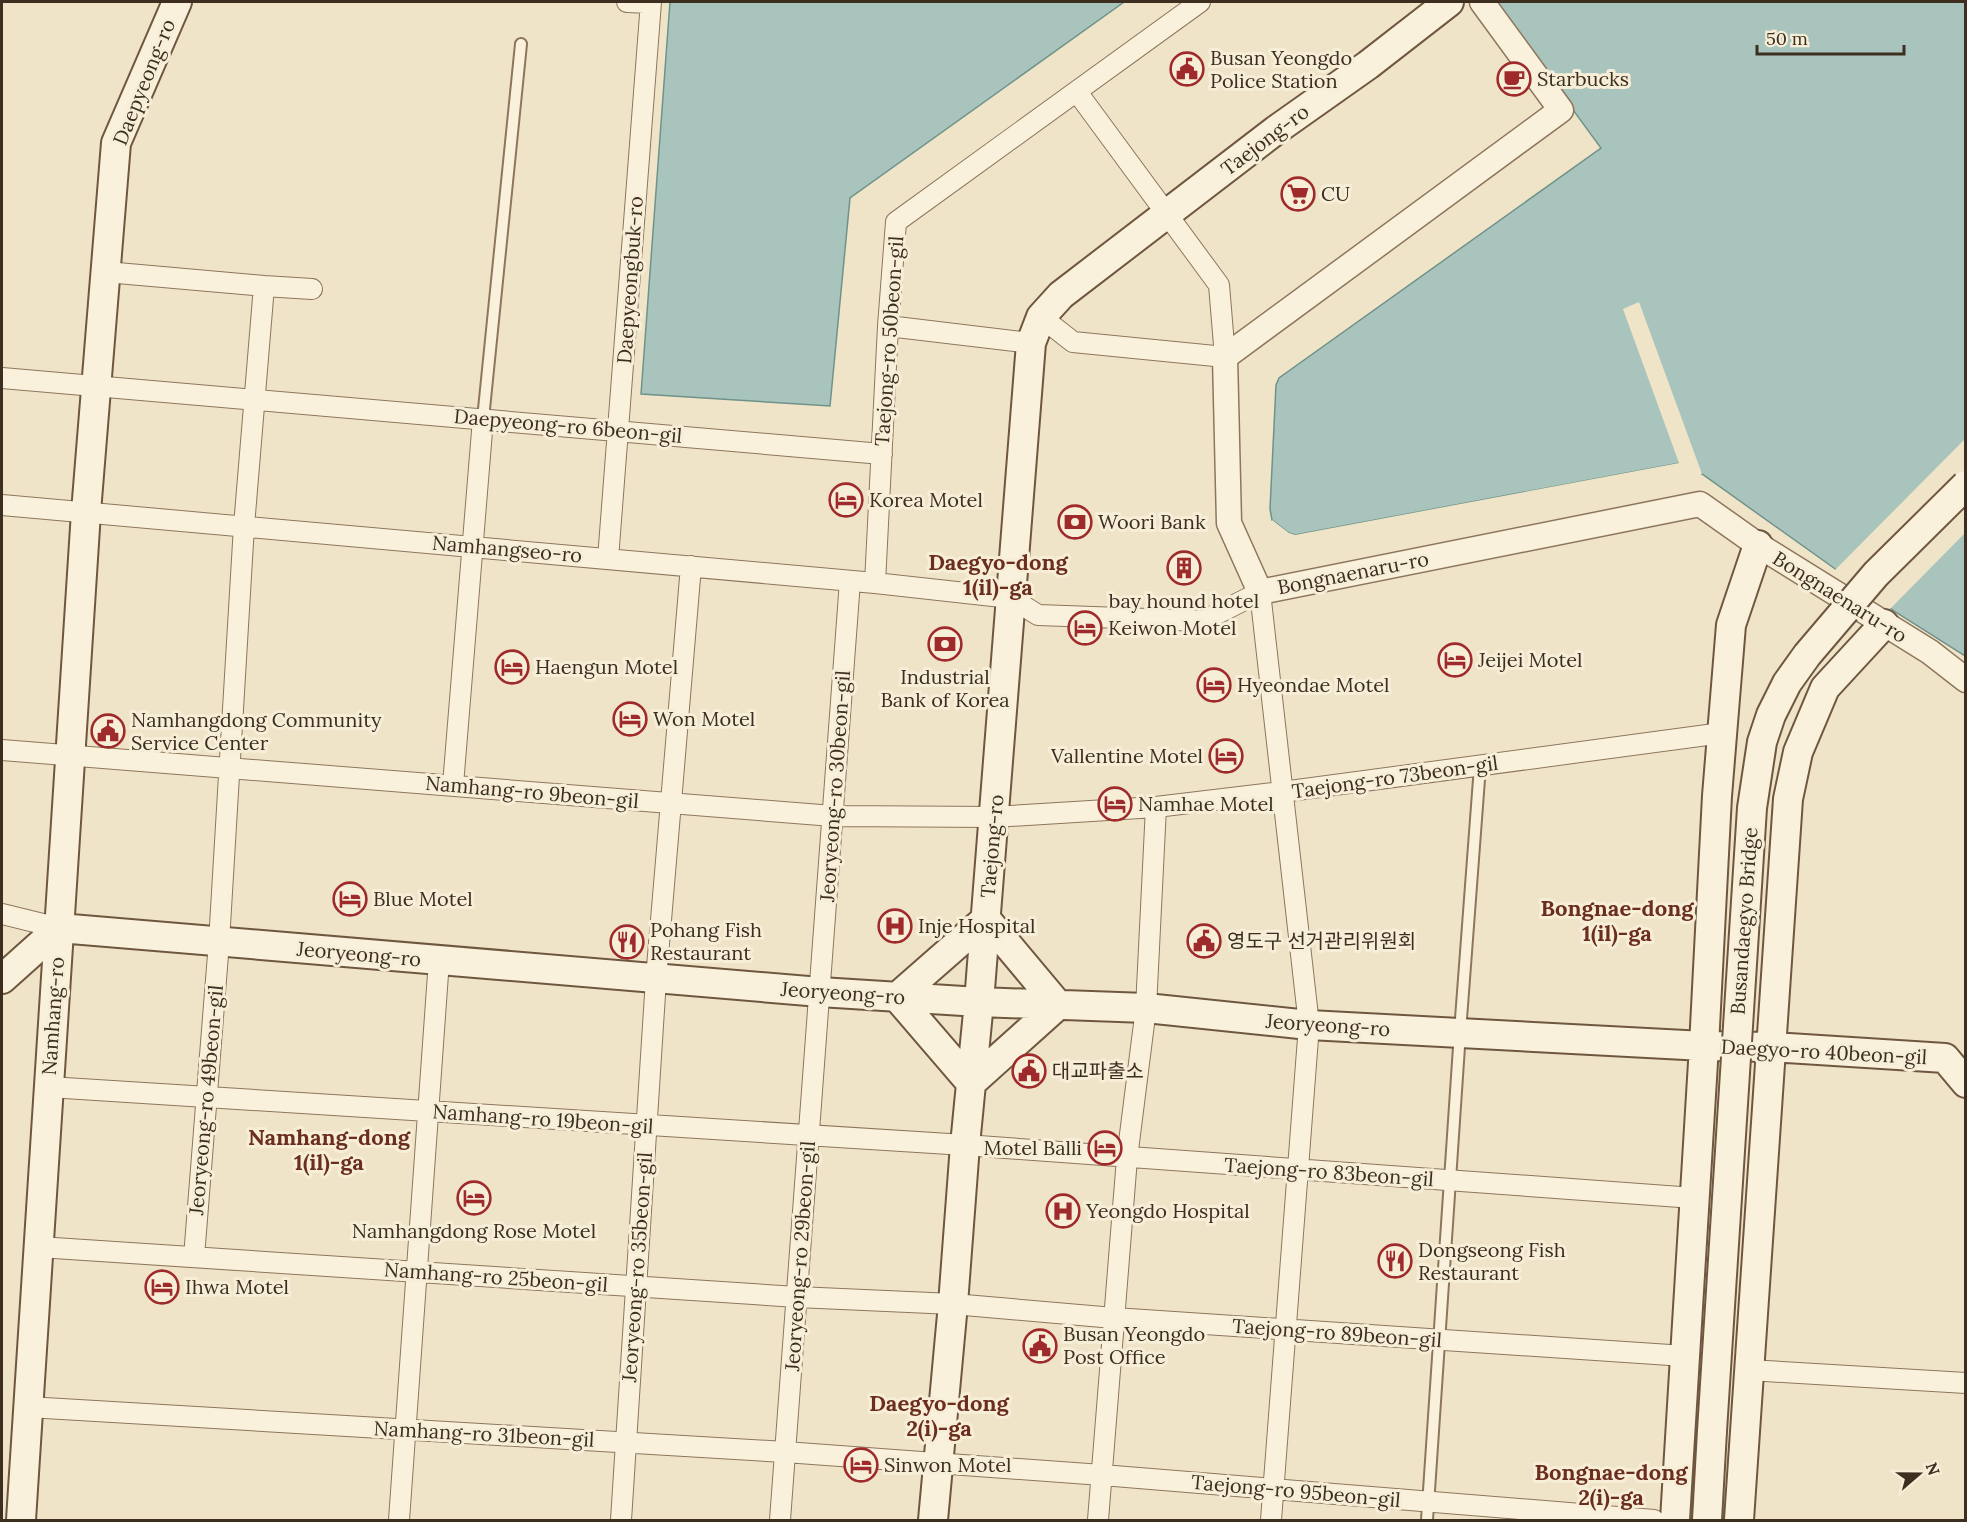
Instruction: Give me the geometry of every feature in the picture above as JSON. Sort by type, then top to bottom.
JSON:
[{"type":"main road","name":"Daepyeong-ro","points":[[86,512],[116,143],[177,2]]},
{"type":"main road","name":"Taejong-ro","points":[[933,1521],[979,1002],[1011,598],[1036,330],[1061,295],[1276,130],[1368,65],[1449,2]]},
{"type":"main road","name":"Busandaegyo Bridge","points":[[1707,1521],[1752,808],[1762,742],[1771,715],[1788,683],[1807,655],[1876,574],[1965,485]]},
{"type":"main road","name":"Namhang-ro","points":[[21,1521],[86,512]]},
{"type":"main road","points":[[1675,1521],[1716,808],[1731,625],[1758,545]]},
{"type":"main road","points":[[1739,1521],[1788,799],[1798,752],[1825,688],[1884,624]]},
{"type":"main road","points":[[986,919],[1058,1005],[971,1083],[897,997],[986,919]]},
{"type":"main road","points":[[2,979],[59,928]]},
{"type":"main road","name":"Jeoryeong-ro","points":[[59,928],[820,992],[979,1002],[1146,1008],[1309,1025],[1704,1046]]},
{"type":"main road","name":"Daegyo-ro 40beon-gil","points":[[1704,1046],[1772,1047],[1945,1058],[1965,1083]]},
{"type":"street","points":[[627,2],[651,2]]},
{"type":"street","name":"Daepyeongbuk-ro","points":[[608,559],[651,2]]},
{"type":"street","name":"Taejong-ro 50beon-gil","points":[[875,583],[888,326],[896,222],[1200,2]]},
{"type":"street","points":[[888,326],[1036,330],[1073,342],[1225,357],[1562,110],[1482,2]]},
{"type":"street","points":[[1077,92],[1219,285],[1225,357]]},
{"type":"street","points":[[106,272],[312,289]]},
{"type":"street","points":[[244,526],[264,286]]},
{"type":"street","name":"Bongnaenaru-ro","points":[[1225,357],[1229,523],[1260,592],[1700,504],[1758,545],[1930,652],[1965,680]]},
{"type":"street","name":"Daepyeong-ro 6beon-gil","points":[[2,378],[882,454]]},
{"type":"street","points":[[453,785],[483,419]]},
{"type":"street","name":"Namhangseo-ro","points":[[2,505],[850,580],[1011,598]]},
{"type":"street","name":"Jeoryeong-ro 49beon-gil","points":[[194,1257],[219,942],[244,526]]},
{"type":"street","name":"Jeoryeong-ro 35beon-gil","points":[[621,1521],[656,978],[691,566]]},
{"type":"street","name":"Jeoryeong-ro 30beon-gil","points":[[820,992],[850,580]]},
{"type":"street","points":[[1011,598],[1038,615],[1203,621],[1260,592],[1309,1025],[1271,1521]]},
{"type":"street","name":"Taejong-ro 73beon-gil","points":[[994,817],[1156,807],[1722,733]]},
{"type":"street","name":"Namhang-ro 9beon-gil","points":[[2,750],[833,816],[994,817]]},
{"type":"street","points":[[1098,1521],[1127,1158],[1146,1008],[1156,807]]},
{"type":"street","points":[[2,914],[59,928]]},
{"type":"street","points":[[399,1521],[439,960]]},
{"type":"street","name":"Jeoryeong-ro 29beon-gil","points":[[780,1521],[820,992]]},
{"type":"street","name":"Namhang-ro 19beon-gil","points":[[49,1087],[965,1145]]},
{"type":"street","name":"Taejong-ro 83beon-gil","points":[[965,1145],[1694,1198]]},
{"type":"street","name":"Namhang-ro 25beon-gil","points":[[39,1247],[797,1297],[953,1304]]},
{"type":"street","name":"Taejong-ro 89beon-gil","points":[[953,1304],[1114,1318],[1685,1356]]},
{"type":"street","points":[[1749,1370],[1965,1383]]},
{"type":"street","name":"Namhang-ro 31beon-gil","points":[[28,1407],[785,1452],[939,1464]]},
{"type":"street","name":"Taejong-ro 95beon-gil","points":[[939,1464],[1274,1489],[1427,1511],[1654,1521]]},
{"type":"lane","points":[[483,419],[521,44]]},
{"type":"lane","points":[[1427,1511],[1480,766]]},
{"type":"water","points":[[670,2],[1124,2],[850,198],[830,406],[641,394]]},
{"type":"water","points":[[1494,2],[1965,2],[1965,656],[1897,613],[1702,474],[1680,463],[1295,535],[1272,520],[1270,509],[1276,385],[1279,378],[1601,148]]},
{"type":"pier","points":[[1639,302],[1702,474],[1697,475],[1679,466],[1295,538],[1272,524],[1272,520],[1295,535],[1679,463],[1623,309]]},
{"type":"pier","points":[[1965,439],[1965,533],[1889,610],[1834,571]]},
{"type":"place","name":"Busan Yeongdo Police Station","points":[[1187,69]]},
{"type":"place","name":"Starbucks","points":[[1514,79]]},
{"type":"place","name":"CU","points":[[1298,194]]},
{"type":"place","name":"Korea Motel","points":[[846,500]]},
{"type":"place","name":"Woori Bank","points":[[1075,522]]},
{"type":"place","name":"bay hound hotel","points":[[1184,568]]},
{"type":"place","name":"Keiwon Motel","points":[[1085,628]]},
{"type":"place","name":"Industrial Bank of Korea","points":[[945,644]]},
{"type":"place","name":"Jeijei Motel","points":[[1455,660]]},
{"type":"place","name":"Haengun Motel","points":[[512,667]]},
{"type":"place","name":"Hyeondae Motel","points":[[1214,685]]},
{"type":"place","name":"Won Motel","points":[[630,719]]},
{"type":"place","name":"Namhangdong Community Service Center","points":[[108,731]]},
{"type":"place","name":"Vallentine Motel","points":[[1226,756]]},
{"type":"place","name":"Namhae Motel","points":[[1115,804]]},
{"type":"place","name":"Blue Motel","points":[[350,899]]},
{"type":"place","name":"Inje Hospital","points":[[895,926]]},
{"type":"place","name":"영도구 선거관리위원회","points":[[1204,941]]},
{"type":"place","name":"Pohang Fish Restaurant","points":[[627,942]]},
{"type":"place","name":"대교파출소","points":[[1029,1071]]},
{"type":"place","name":"Motel Balli","points":[[1105,1148]]},
{"type":"place","name":"Namhangdong Rose Motel","points":[[474,1198]]},
{"type":"place","name":"Yeongdo Hospital","points":[[1063,1211]]},
{"type":"place","name":"Dongseong Fish Restaurant","points":[[1395,1261]]},
{"type":"place","name":"Ihwa Motel","points":[[162,1287]]},
{"type":"place","name":"Busan Yeongdo Post Office","points":[[1040,1346]]},
{"type":"place","name":"Sinwon Motel","points":[[861,1465]]},
{"type":"district","name":"Daegyo-dong 1(il)-ga","points":[[998,574]]},
{"type":"district","name":"Bongnae-dong 1(il)-ga","points":[[1617,920]]},
{"type":"district","name":"Namhang-dong 1(il)-ga","points":[[329,1150]]},
{"type":"district","name":"Daegyo-dong 2(i)-ga","points":[[939,1416]]},
{"type":"district","name":"Bongnae-dong 2(i)-ga","points":[[1611,1484]]}]
